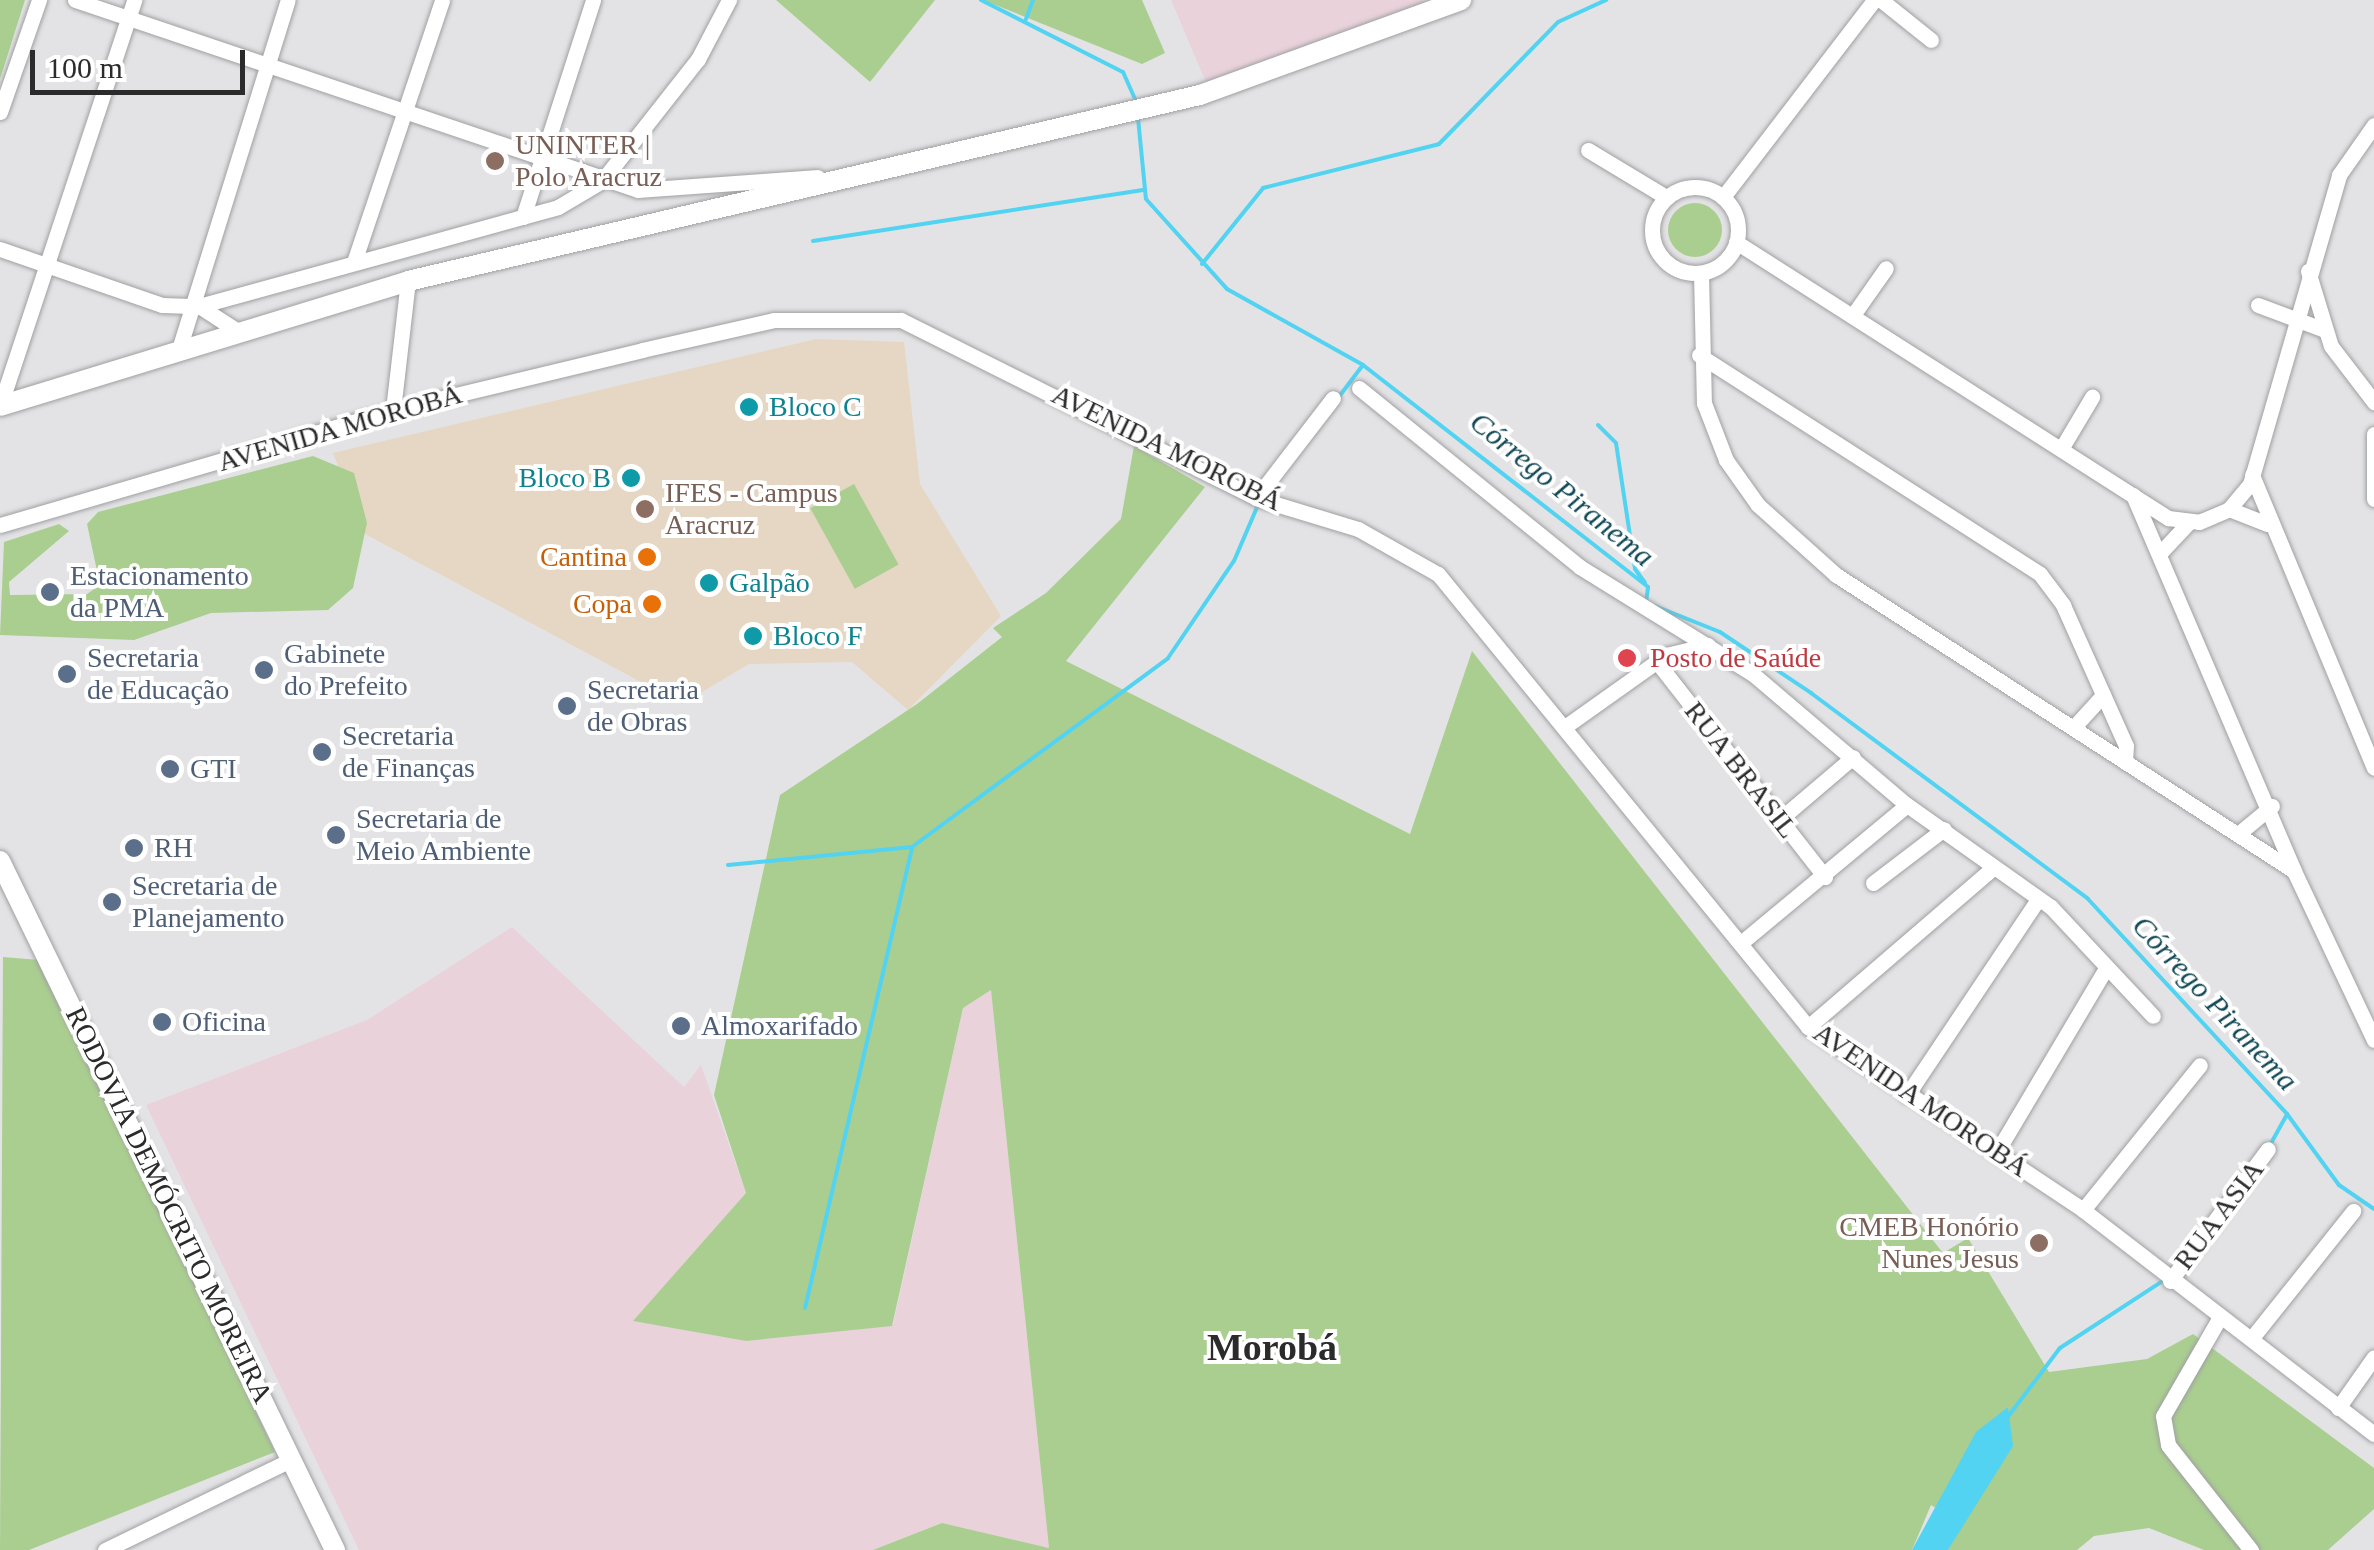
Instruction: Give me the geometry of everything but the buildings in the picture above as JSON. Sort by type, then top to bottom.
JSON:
[{"type":"main road","points":[[1385,34],[1436,0]]},
{"type":"main road","points":[[0,406],[180,346],[408,281],[854,181],[1200,95],[1385,34],[1460,0]]},
{"type":"main road","name":"RODOVIA DEMÓCRITO MOREIRA","points":[[0,861],[335,1550]]},
{"type":"street","points":[[0,112],[39,0]]},
{"type":"street","points":[[75,0],[602,181],[662,193],[854,181]]},
{"type":"street","points":[[0,406],[42,263],[134,0]]},
{"type":"street","points":[[180,346],[200,306],[266,63],[288,0]]},
{"type":"street","points":[[354,262],[442,0]]},
{"type":"street","points":[[523,217],[593,0]]},
{"type":"street","points":[[0,249],[162,305],[200,306],[523,217],[602,181],[698,60],[729,0]]},
{"type":"street","points":[[1723,197],[1878,0],[1931,40]]},
{"type":"street","points":[[2229,510],[2252,475],[2292,318],[2339,175],[2374,125]]},
{"type":"street","points":[[1588,150],[1666,197]]},
{"type":"street","points":[[1701,272],[1658,253],[1652,218],[1666,197],[1700,186],[1723,197],[1736,217],[1736,242],[1701,272],[1699,355],[1704,404],[1726,460],[1795,543],[2294,871]]},
{"type":"street","points":[[1736,242],[2133,496],[2189,522]]},
{"type":"street","points":[[1853,314],[1886,268]]},
{"type":"street","points":[[2308,271],[2324,330],[2374,402]]},
{"type":"street","points":[[393,410],[408,281]]},
{"type":"street","points":[[2258,305],[2324,330]]},
{"type":"street","points":[[200,306],[239,332]]},
{"type":"street","name":"AVENIDA MOROBÁ","points":[[0,525],[393,410],[774,320],[900,320],[1256,498],[1358,529],[1438,574],[1808,1027],[2083,1210],[2374,1434]]},
{"type":"street","points":[[1699,355],[2040,574],[2103,695],[2125,762]]},
{"type":"street","points":[[1704,404],[1732,377]]},
{"type":"street","points":[[1359,388],[1580,567],[1708,645],[1853,757],[1907,805],[2038,899],[2152,1016]]},
{"type":"street","points":[[2061,449],[2092,397]]},
{"type":"street","points":[[1256,498],[1333,398]]},
{"type":"street","points":[[2374,434],[2374,498]]},
{"type":"street","points":[[2252,475],[2266,524],[2374,768]]},
{"type":"street","points":[[2133,496],[2272,806],[2294,871],[2374,1040]]},
{"type":"street","points":[[2161,552],[2189,522],[2229,510],[2266,524]]},
{"type":"street","points":[[1566,726],[1657,662],[1708,645]]},
{"type":"street","name":"RUA BRASIL","points":[[1657,662],[1825,877]]},
{"type":"street","points":[[2073,728],[2103,695]]},
{"type":"street","points":[[1779,820],[1853,757]]},
{"type":"street","points":[[1742,942],[1825,877],[1907,805]]},
{"type":"street","points":[[2238,834],[2272,806]]},
{"type":"street","points":[[1873,883],[1944,829]]},
{"type":"street","points":[[1808,1027],[1992,869]]},
{"type":"street","points":[[1908,1095],[2038,899]]},
{"type":"street","points":[[1998,1150],[2106,968]]},
{"type":"street","points":[[2083,1210],[2200,1065]]},
{"type":"street","name":"RUA ASIA","points":[[2170,1280],[2268,1149]]},
{"type":"street","points":[[2251,1340],[2353,1211]]},
{"type":"street","points":[[2220,1317],[2163,1416],[2168,1445],[2251,1550]]},
{"type":"street","points":[[2338,1408],[2374,1357]]},
{"type":"street","points":[[105,1550],[292,1459]]},
{"type":"shaded area","points":[[1171,0],[1422,0],[1425,4],[1208,87]]},
{"type":"shaded area","name":"IFES - Campus Aracruz","points":[[816,339],[904,342],[920,484],[1001,616],[908,710],[852,662],[749,664],[682,704],[365,534],[333,453]]},
{"type":"shaded area","points":[[512,927],[684,1087],[701,1065],[746,1193],[634,1321],[746,1341],[893,1325],[963,1008],[991,990],[1049,1548],[942,1523],[873,1550],[359,1550],[146,1105],[367,1020]]},
{"type":"green space","points":[[0,0],[25,0],[0,79]]},
{"type":"green space","points":[[776,0],[935,0],[870,82]]},
{"type":"green space","points":[[983,0],[1142,0],[1165,53],[1142,64]]},
{"type":"green space","points":[[1695,203],[1714,211],[1722,230],[1714,249],[1695,257],[1676,249],[1668,230],[1676,211]]},
{"type":"green space","points":[[1134,446],[1205,487],[1066,661],[1410,834],[1472,651],[1943,1253],[1968,1238],[2049,1372],[2147,1359],[2193,1334],[2374,1468],[2374,1509],[2328,1550],[2204,1550],[2149,1528],[2094,1536],[2077,1550],[1948,1550],[1962,1525],[1931,1505],[1912,1550],[873,1550],[942,1523],[1049,1548],[991,990],[963,1008],[892,1326],[746,1341],[633,1321],[746,1193],[714,1095],[780,795],[917,704],[1002,637],[993,628],[1046,593],[1121,519]]},
{"type":"green space","points":[[313,456],[354,473],[367,523],[353,588],[328,610],[211,613],[134,640],[0,635],[4,542],[59,524],[69,531],[9,582],[10,595],[87,594],[100,585],[87,524],[98,512]]},
{"type":"green space","points":[[854,484],[899,564],[855,589],[810,508]]},
{"type":"green space","points":[[3,957],[39,960],[275,1452],[29,1550],[0,1550]]},
{"type":"water","points":[[2008,1407],[2013,1446],[1948,1550],[1912,1550],[1976,1432]]},
{"type":"waterway","name":"Córrego Piranema","points":[[981,0],[1123,72],[1137,104]]},
{"type":"waterway","points":[[1026,19],[1033,0]]},
{"type":"waterway","points":[[1202,264],[1263,188],[1439,144],[1558,22],[1606,0]]},
{"type":"waterway","name":"Córrego Piranema","points":[[1138,118],[1146,199],[1227,289],[1363,365],[1648,587]]},
{"type":"waterway","points":[[813,241],[1143,190]]},
{"type":"waterway","points":[[1338,398],[1363,365]]},
{"type":"waterway","points":[[1598,425],[1616,443],[1635,569],[1645,583]]},
{"type":"waterway","points":[[805,1308],[912,847],[1168,658],[1234,561],[1258,505]]},
{"type":"waterway","name":"Córrego Piranema","points":[[1646,602],[1648,587]]},
{"type":"waterway","name":"Córrego Piranema","points":[[1655,606],[1720,632],[1811,693],[2088,899],[2287,1114],[2339,1185],[2374,1209]]},
{"type":"waterway","points":[[728,865],[912,847]]},
{"type":"waterway","points":[[2270,1145],[2287,1114]]},
{"type":"waterway","points":[[2007,1418],[2060,1348],[2166,1279]]},
{"type":"place","name":"UNINTER | Polo Aracruz","points":[[495,161]]},
{"type":"place","name":"Bloco C","points":[[749,407]]},
{"type":"place","name":"Bloco B","points":[[631,478]]},
{"type":"place","name":"IFES - Campus Aracruz","points":[[645,509]]},
{"type":"place","name":"Cantina","points":[[647,557]]},
{"type":"place","name":"Galpão","points":[[709,583]]},
{"type":"place","name":"Estacionamento da PMA","points":[[50,592]]},
{"type":"place","name":"Copa","points":[[652,604]]},
{"type":"place","name":"Bloco F","points":[[753,636]]},
{"type":"place","name":"Posto de Saúde","points":[[1627,658]]},
{"type":"place","name":"Gabinete do Prefeito","points":[[264,670]]},
{"type":"place","name":"Secretaria de Educação","points":[[67,674]]},
{"type":"place","name":"Secretaria de Obras","points":[[567,706]]},
{"type":"place","name":"Secretaria de Finanças","points":[[322,752]]},
{"type":"place","name":"GTI","points":[[170,769]]},
{"type":"place","name":"Secretaria de Meio Ambiente","points":[[336,835]]},
{"type":"place","name":"RH","points":[[134,848]]},
{"type":"place","name":"Secretaria de Planejamento","points":[[112,902]]},
{"type":"place","name":"Oficina","points":[[162,1022]]},
{"type":"place","name":"Almoxarifado","points":[[681,1026]]},
{"type":"place","name":"CMEB Honório Nunes Jesus","points":[[2039,1243]]},
{"type":"district","name":"Morobá","points":[[1272,1348]]}]
